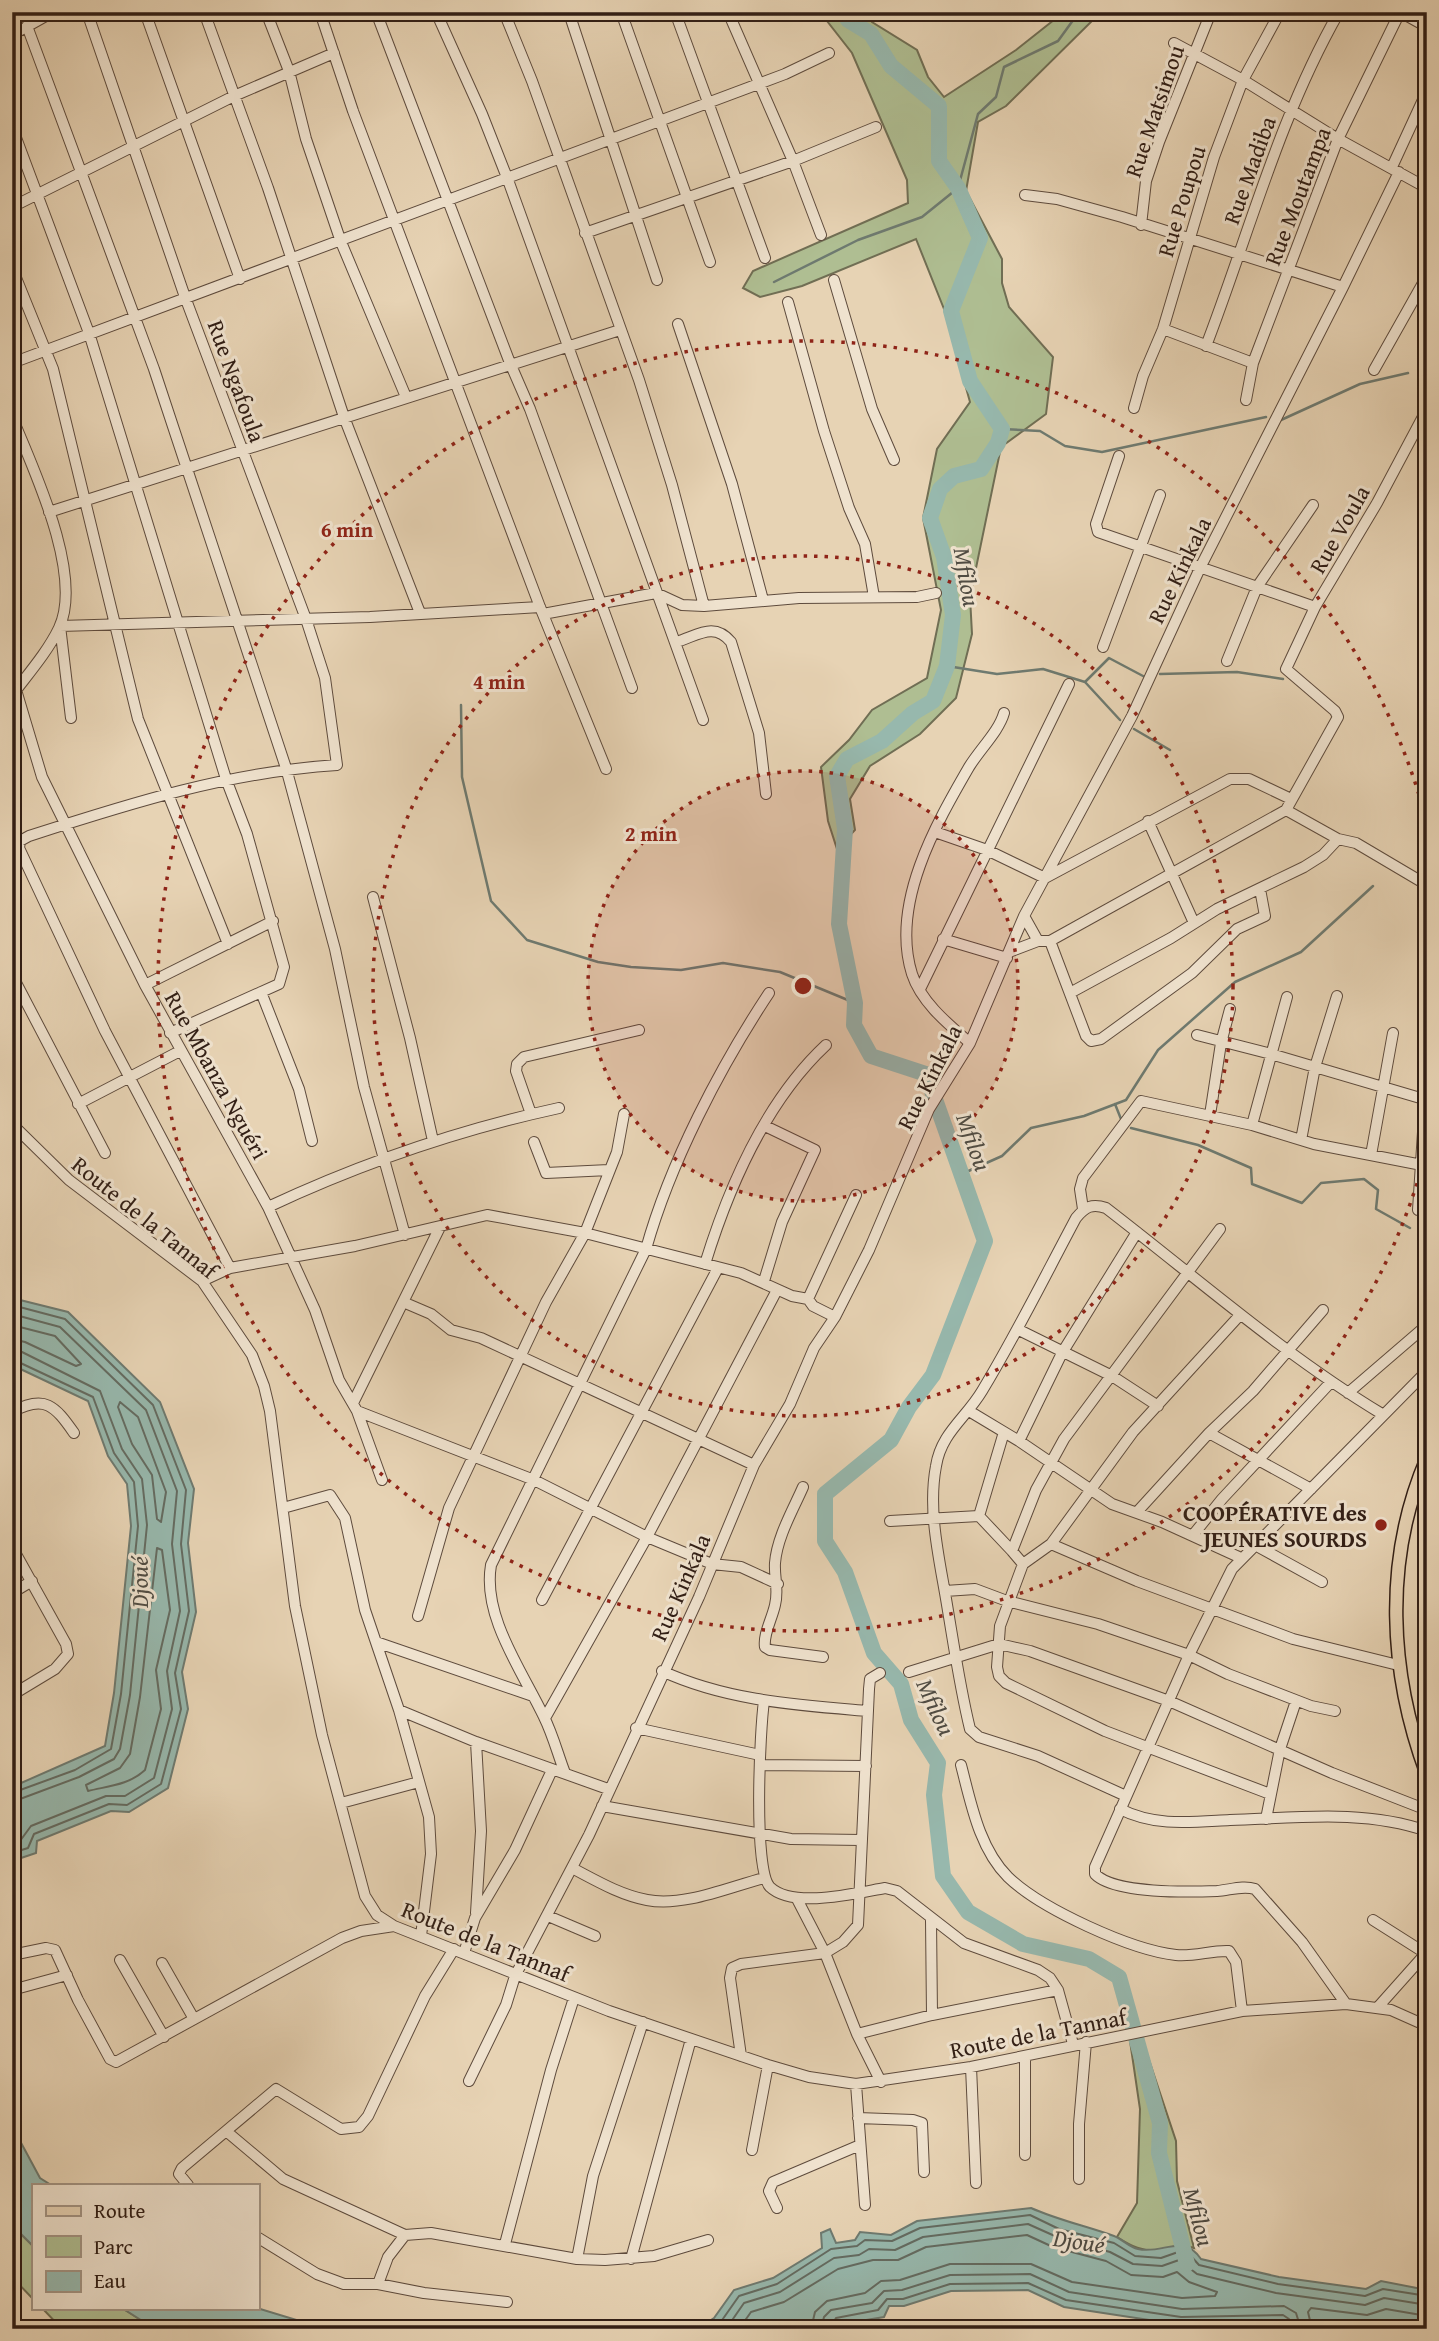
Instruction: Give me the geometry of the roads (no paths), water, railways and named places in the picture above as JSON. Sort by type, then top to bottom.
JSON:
[{"type":"main road","points":[[1427,1458],[1415,1486],[1397,1577],[1398,1665],[1411,1730],[1427,1774]]},
{"type":"street","points":[[12,35],[52,12]]},
{"type":"street","name":"Rue Ngafoula","points":[[87,12],[185,297],[306,618],[325,678],[337,765],[286,768]]},
{"type":"street","points":[[145,12],[240,279]]},
{"type":"street","points":[[204,12],[292,260],[344,417],[420,612]]},
{"type":"street","points":[[266,12],[289,71],[306,139],[341,242],[406,397]]},
{"type":"street","points":[[320,12],[541,611],[606,769]]},
{"type":"street","points":[[376,12],[579,541],[599,603],[632,688]]},
{"type":"street","points":[[436,12],[482,114],[508,180],[703,720]]},
{"type":"street","points":[[504,12],[532,81],[620,330],[672,485],[704,606]]},
{"type":"street","points":[[621,12],[710,262]]},
{"type":"street","points":[[675,12],[765,258]]},
{"type":"street","points":[[728,12],[793,161],[821,235]]},
{"type":"street","name":"Rue Matsimou","points":[[1141,225],[1150,168],[1211,12]]},
{"type":"street","name":"Rue Poupou","points":[[1134,408],[1143,376],[1163,329],[1214,157],[1243,80],[1280,12]]},
{"type":"street","name":"Rue Madiba","points":[[1206,346],[1240,255],[1263,181],[1292,109],[1339,12]]},
{"type":"street","points":[[1400,12],[1427,27]]},
{"type":"street","name":"Rue Moutampa","points":[[1246,400],[1253,363],[1338,139],[1400,12]]},
{"type":"street","points":[[569,13],[657,280]]},
{"type":"street","points":[[27,26],[83,172],[134,317],[286,768],[335,949],[364,1087],[405,1235]]},
{"type":"street","points":[[1174,43],[1243,80],[1338,139],[1424,186],[1427,175]]},
{"type":"street","points":[[12,207],[234,96],[334,53]]},
{"type":"street","points":[[12,363],[185,297],[341,242],[395,219],[508,180],[760,84],[829,53]]},
{"type":"street","name":"Rue Kinkala","points":[[469,2081],[506,2005],[515,1976],[572,1868],[662,1671],[690,1618],[754,1465],[790,1405],[814,1348],[835,1317],[869,1250],[929,1109],[970,1043],[1024,916],[1132,716],[1200,566],[1343,287],[1427,91]]},
{"type":"street","points":[[12,127],[89,333],[226,779],[247,834],[284,967],[279,984],[170,1033]]},
{"type":"street","points":[[585,233],[793,161],[876,127]]},
{"type":"street","points":[[1025,195],[1057,199],[1343,287]]},
{"type":"street","points":[[12,268],[47,349],[138,719],[228,944]]},
{"type":"street","points":[[1374,370],[1427,276]]},
{"type":"street","points":[[834,280],[872,409],[894,460]]},
{"type":"street","points":[[788,302],[824,431],[849,508],[865,544],[874,597]]},
{"type":"street","points":[[678,324],[732,485],[763,600]]},
{"type":"street","points":[[1163,329],[1253,363]]},
{"type":"street","points":[[49,512],[620,330]]},
{"type":"street","name":"Rue Voula","points":[[1291,799],[1338,717],[1335,711],[1286,669],[1315,607],[1377,503],[1427,409]]},
{"type":"street","points":[[12,417],[49,512],[64,565],[60,626],[71,718]]},
{"type":"street","points":[[1119,456],[1095,529],[1315,607]]},
{"type":"street","points":[[1103,646],[1160,495]]},
{"type":"street","points":[[1227,661],[1257,587],[1313,505]]},
{"type":"street","points":[[60,626],[420,612],[541,611],[656,593],[682,605],[704,606],[763,600],[936,593]]},
{"type":"street","points":[[14,693],[60,626]]},
{"type":"street","points":[[676,642],[714,629],[731,642],[759,733],[766,794]]},
{"type":"street","points":[[920,989],[1069,684]]},
{"type":"street","name":"Rue Mbanza Nguéri","points":[[14,693],[42,777],[65,824],[170,1033],[268,1207],[314,1310],[340,1380],[355,1407],[382,1480]]},
{"type":"street","points":[[970,1043],[949,1024],[920,989],[909,959],[908,923],[911,894],[935,832],[970,766],[1004,713]]},
{"type":"street","points":[[230,1268],[31,880],[19,848],[20,841],[29,836],[167,792],[286,768]]},
{"type":"street","points":[[935,832],[987,850],[1045,877],[1230,779],[1249,779],[1291,799],[1286,810],[1050,941],[1038,941],[1008,955],[943,939]]},
{"type":"street","points":[[1286,810],[1338,839],[1356,843],[1427,885]]},
{"type":"street","points":[[1148,821],[1194,923]]},
{"type":"street","points":[[1070,993],[1171,939],[1194,923],[1314,861],[1338,839]]},
{"type":"street","points":[[1050,941],[1086,1036],[1091,1041],[1101,1039],[1192,973],[1237,929],[1265,916],[1260,889]]},
{"type":"street","points":[[373,897],[416,1062],[433,1142]]},
{"type":"street","points":[[1024,916],[1038,941]]},
{"type":"street","points":[[145,985],[273,921]]},
{"type":"street","points":[[12,975],[105,1153]]},
{"type":"street","points":[[261,992],[299,1089],[312,1141]]},
{"type":"street","points":[[565,1773],[545,1718],[498,1621],[489,1581],[491,1565],[646,1249],[658,1205],[680,1159],[732,1054],[769,993]]},
{"type":"street","points":[[1301,1140],[1315,1067],[1337,996]]},
{"type":"street","points":[[1252,1125],[1287,997]]},
{"type":"street","points":[[1210,1115],[1220,1043],[1230,1009]]},
{"type":"street","points":[[531,1114],[516,1071],[517,1064],[524,1057],[639,1030]]},
{"type":"street","points":[[1371,1155],[1394,1033]]},
{"type":"street","points":[[1197,1035],[1426,1100]]},
{"type":"street","points":[[705,1264],[717,1226],[765,1126],[790,1082],[826,1045]]},
{"type":"street","points":[[78,1104],[180,1051]]},
{"type":"street","points":[[1418,1210],[1423,1165],[1427,1070]]},
{"type":"street","points":[[1126,1796],[1038,1756],[979,1737],[970,1729],[955,1660],[939,1561],[936,1465],[948,1434],[969,1411],[1018,1330],[1083,1209],[1080,1189],[1083,1178],[1141,1101],[1252,1125],[1301,1140],[1423,1165]]},
{"type":"street","points":[[268,1207],[383,1157],[559,1108]]},
{"type":"street","points":[[418,1616],[449,1508],[566,1261],[585,1233],[622,1136],[624,1114]]},
{"type":"street","name":"Route de la Tannaf","points":[[12,1124],[46,1161],[202,1281],[252,1355],[264,1386],[295,1606],[322,1735],[365,1896],[377,1915],[394,1926],[515,1976],[691,2039],[810,2077],[856,2084],[971,2067],[1242,2011],[1346,2004],[1378,2007],[1427,2025]]},
{"type":"street","points":[[764,1281],[782,1222],[815,1150],[765,1126]]},
{"type":"street","points":[[534,1142],[546,1173],[609,1170]]},
{"type":"street","points":[[808,1300],[856,1195]]},
{"type":"street","points":[[1083,1209],[1091,1206],[1106,1208],[1240,1315],[1331,1382],[1382,1414]]},
{"type":"street","points":[[202,1281],[230,1268],[290,1259],[487,1215],[585,1233],[764,1281],[777,1290],[808,1300],[813,1306],[835,1317]]},
{"type":"street","points":[[440,1227],[355,1407],[534,1480],[647,1537],[712,1564],[741,1567],[778,1584]]},
{"type":"street","points":[[1012,1551],[1051,1462],[1081,1414],[1190,1273],[1220,1229]]},
{"type":"street","points":[[1019,1441],[1062,1353],[1138,1233]]},
{"type":"street","points":[[542,1600],[639,1411],[718,1268]]},
{"type":"street","points":[[545,1718],[647,1537],[777,1290]]},
{"type":"street","points":[[403,1302],[431,1314],[451,1330],[481,1339],[754,1465]]},
{"type":"street","points":[[1137,1511],[1209,1433],[1253,1391],[1323,1310]]},
{"type":"street","points":[[1240,1315],[1133,1432],[1091,1493],[1051,1544],[1023,1564],[1007,1601],[999,1644],[999,1676],[1006,1683],[1105,1731],[1270,1794]]},
{"type":"street","points":[[1348,1393],[1427,1325]]},
{"type":"street","points":[[1018,1330],[1112,1376],[1158,1406]]},
{"type":"street","points":[[1346,2004],[1301,1942],[1255,1889],[1169,1891],[1100,1879],[1095,1874],[1095,1867],[1189,1655],[1211,1609],[1241,1558],[1427,1371]]},
{"type":"street","points":[[1193,1535],[1222,1499],[1331,1382]]},
{"type":"street","points":[[12,1412],[39,1402],[50,1405],[74,1433]]},
{"type":"street","points":[[969,1411],[1051,1462],[1091,1493],[1241,1558]]},
{"type":"street","points":[[979,1516],[991,1468],[1004,1432]]},
{"type":"street","points":[[1209,1433],[1311,1489]]},
{"type":"street","points":[[803,1487],[777,1549],[774,1565],[778,1584],[771,1623],[764,1640],[765,1647],[823,1657]]},
{"type":"street","points":[[283,1508],[330,1495],[345,1518],[365,1610],[399,1710],[429,1817],[431,1854],[421,1936]]},
{"type":"street","points":[[890,1521],[979,1516],[1023,1564]]},
{"type":"street","points":[[1051,1544],[1293,1639],[1398,1665]]},
{"type":"street","points":[[1255,1545],[1322,1582]]},
{"type":"street","points":[[12,1547],[66,1644],[68,1654],[55,1669],[12,1695]]},
{"type":"street","points":[[12,1593],[32,1581]]},
{"type":"street","points":[[945,1591],[975,1589],[1007,1601],[1098,1624],[1189,1655],[1228,1675],[1296,1700],[1335,1711]]},
{"type":"street","points":[[376,1642],[533,1696]]},
{"type":"street","points":[[909,1672],[955,1660],[999,1644],[1064,1662],[1169,1701],[1332,1773],[1427,1810]]},
{"type":"street","points":[[662,1671],[704,1688],[764,1701],[868,1711]]},
{"type":"street","points":[[741,2056],[730,1978],[732,1968],[741,1964],[825,1953],[843,1942],[858,1925],[870,1679],[880,1673]]},
{"type":"street","points":[[1266,1819],[1280,1749],[1296,1700]]},
{"type":"street","points":[[764,1701],[760,1760],[761,1832],[764,1878],[771,1887],[797,1899],[885,1888],[897,1891],[964,1943],[1038,1970],[1050,1978],[1058,1990],[1073,2044]]},
{"type":"street","points":[[399,1710],[475,1742],[608,1789]]},
{"type":"street","points":[[636,1728],[760,1760],[866,1766]]},
{"type":"street","points":[[475,1742],[481,1831],[475,1918]]},
{"type":"street","points":[[961,1765],[980,1835],[1008,1877],[1054,1908],[1128,1945],[1180,1956],[1229,1951],[1236,1962],[1242,2011]]},
{"type":"street","points":[[187,2184],[182,2180],[180,2171],[276,2089],[341,2129],[359,2126],[368,2116],[425,1996],[459,1951],[515,1850],[552,1770]]},
{"type":"street","points":[[341,1802],[419,1782]]},
{"type":"street","points":[[601,1806],[674,1821],[816,1842],[861,1840]]},
{"type":"street","points":[[1120,1809],[1148,1820],[1173,1823],[1266,1819],[1382,1819],[1427,1830]]},
{"type":"street","points":[[572,1868],[626,1893],[665,1901],[764,1878]]},
{"type":"street","points":[[797,1899],[825,1953],[857,2035],[881,2082]]},
{"type":"street","points":[[548,1916],[594,1936]]},
{"type":"street","points":[[931,1920],[932,2015]]},
{"type":"street","points":[[1373,1920],[1426,1953],[1378,2007]]},
{"type":"street","points":[[12,1955],[51,1948],[110,2059],[121,2060],[342,1938],[361,1931],[394,1926]]},
{"type":"street","points":[[120,1960],[164,2037]]},
{"type":"street","points":[[162,1963],[194,2019]]},
{"type":"street","points":[[12,1990],[66,1975]]},
{"type":"street","points":[[857,2035],[932,2015],[1058,1990]]},
{"type":"street","points":[[505,2244],[551,2070],[574,1998]]},
{"type":"street","points":[[577,2259],[593,2176],[643,2022]]},
{"type":"street","points":[[631,2259],[691,2039]]},
{"type":"street","points":[[1080,2179],[1079,2124],[1086,2042]]},
{"type":"street","points":[[1025,2056],[1025,2155]]},
{"type":"street","points":[[752,2150],[768,2065]]},
{"type":"street","points":[[971,2067],[976,2183]]},
{"type":"street","points":[[856,2084],[865,2205]]},
{"type":"street","points":[[858,2118],[913,2120],[922,2123],[924,2172]]},
{"type":"street","points":[[226,2131],[282,2179],[405,2235],[430,2232],[577,2259],[631,2259],[708,2240]]},
{"type":"street","points":[[777,2208],[769,2191],[773,2182],[860,2145]]},
{"type":"street","points":[[378,2284],[388,2257],[405,2235]]},
{"type":"street","points":[[259,2239],[317,2274],[344,2284],[378,2284],[435,2295],[507,2302]]},
{"type":"water","name":"Djoué","points":[[12,1298],[68,1312],[160,1402],[194,1489],[188,1543],[196,1612],[182,1672],[188,1709],[168,1788],[129,1812],[111,1811],[37,1841],[36,1853],[12,1861],[12,1787],[105,1746],[114,1693],[131,1526],[127,1484],[108,1456],[88,1401],[12,1365]]},
{"type":"water","points":[[12,2126],[40,2178],[49,2184],[32,2184],[32,2245],[12,2225]]},
{"type":"water","name":"Djoué","points":[[1031,2208],[1114,2236],[1138,2249],[1180,2246],[1194,2251],[1201,2259],[1279,2277],[1366,2289],[1381,2281],[1427,2290],[1427,2329],[1287,2329],[1282,2322],[1182,2325],[1064,2307],[1028,2290],[951,2291],[904,2306],[889,2306],[884,2317],[837,2325],[836,2329],[697,2329],[714,2318],[734,2290],[773,2278],[822,2248],[821,2233],[830,2229],[836,2243],[855,2240],[860,2232],[891,2235],[917,2221]]},
{"type":"water","points":[[259,2309],[326,2329],[155,2329],[125,2310]]},
{"type":"waterway","name":"Mfilou","points":[[844,12],[848,20],[871,34],[891,66],[939,106],[939,161],[958,188],[980,238],[951,311],[970,381],[1002,429],[998,443],[981,469],[954,476],[940,489],[930,518],[944,557],[953,615],[947,666],[933,701],[913,713],[882,741],[847,759],[837,776],[845,829],[839,924],[855,1003],[854,1025],[871,1056],[926,1074],[985,1241],[933,1375],[909,1407],[891,1440],[825,1494],[825,1541],[845,1572],[874,1653],[901,1684],[911,1720],[938,1763],[934,1795],[943,1876],[968,1912],[1023,1944],[1089,1959],[1119,1977],[1160,2123],[1159,2153],[1187,2264]]},
{"type":"waterway","points":[[774,282],[858,240],[922,217],[958,188],[978,114],[996,97],[1004,67],[1058,41],[1079,12]]},
{"type":"waterway","points":[[1281,420],[1360,384],[1408,373]]},
{"type":"waterway","points":[[1002,429],[1040,431],[1065,446],[1102,452],[1266,417]]},
{"type":"waterway","points":[[947,666],[997,674],[1043,669],[1085,682],[1109,658],[1143,676]]},
{"type":"waterway","points":[[1160,674],[1237,672],[1283,679]]},
{"type":"waterway","points":[[1085,682],[1120,720]]},
{"type":"waterway","points":[[461,705],[462,777],[491,901],[527,940],[598,962],[631,967],[681,970],[723,963],[780,972],[855,1003]]},
{"type":"waterway","points":[[1134,729],[1170,750]]},
{"type":"waterway","points":[[964,1173],[1002,1156],[1031,1128],[1084,1116],[1126,1100],[1158,1050],[1235,982],[1301,952],[1373,886]]},
{"type":"waterway","points":[[1115,1104],[1121,1119]]},
{"type":"waterway","points":[[1131,1128],[1198,1145],[1251,1168],[1252,1184],[1302,1203],[1321,1183],[1364,1179],[1378,1190],[1376,1209],[1410,1228]]},
{"type":"place","name":"COOPÉRATIVE des JEUNES SOURDS","points":[[1381,1525]]}]
